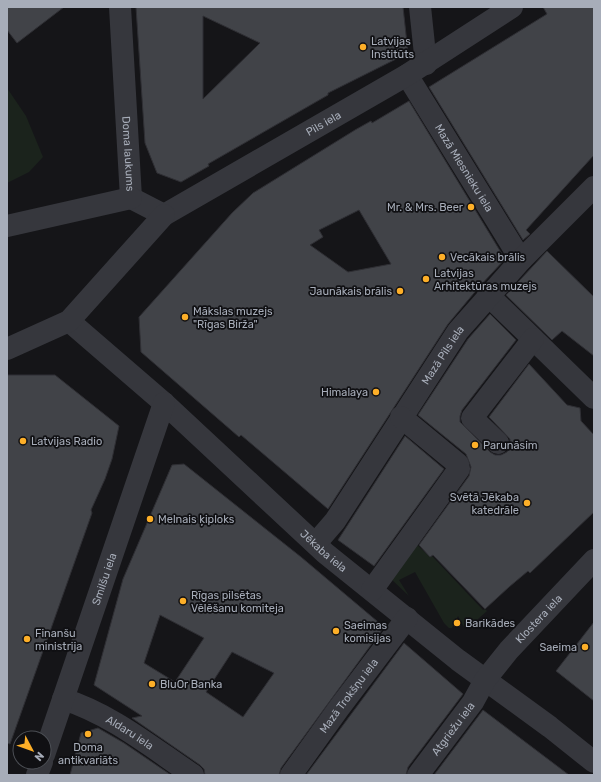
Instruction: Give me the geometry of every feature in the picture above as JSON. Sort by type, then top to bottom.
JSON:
[{"type":"street","name":"Doma laukums","points":[[7,226],[131,198],[120,7]]},
{"type":"street","points":[[420,7],[426,64]]},
{"type":"street","name":"Pils iela","points":[[164,215],[407,76],[512,7]]},
{"type":"street","name":"Mazā Miesnieku iela","points":[[407,76],[521,260]]},
{"type":"street","name":"Mazā Pils iela","points":[[316,543],[335,521],[458,331],[488,295],[521,260],[594,187]]},
{"type":"street","points":[[7,349],[69,321],[164,215],[131,198]]},
{"type":"street","points":[[488,295],[594,398]]},
{"type":"street","name":"Jēkaba iela","points":[[69,321],[164,403],[326,553],[485,680],[550,727],[594,762]]},
{"type":"street","points":[[498,443],[472,418],[533,339]]},
{"type":"street","name":"Smilšu iela","points":[[52,731],[164,403]]},
{"type":"street","points":[[372,590],[459,469],[458,464],[401,417]]},
{"type":"street","name":"Klostera iela","points":[[485,680],[509,650],[594,560]]},
{"type":"street","name":"Mazā Trokšņu iela","points":[[291,775],[339,708],[412,622]]},
{"type":"street","name":"Atgriežu iela","points":[[418,775],[473,702],[485,680]]},
{"type":"street","name":"Aldaru iela","points":[[63,699],[83,705],[104,716],[193,775]]},
{"type":"shaded area","points":[[7,88],[26,116],[43,157],[29,172],[7,183]]},
{"type":"shaded area","points":[[415,543],[430,557],[432,556],[483,610],[485,609],[487,611],[469,627],[464,627],[458,616],[452,628],[449,628],[444,623],[415,572],[399,580],[409,596],[389,577]]},
{"type":"building","points":[[7,7],[64,7],[17,43],[7,30]]},
{"type":"building","points":[[136,7],[403,7],[408,53],[328,93],[328,95],[208,164],[209,166],[181,182],[157,173],[145,143]],"holes":[[[203,16],[260,43],[203,99]]]},
{"type":"building","points":[[543,7],[594,7],[594,155],[526,230],[530,234],[523,240],[429,87],[547,14]]},
{"type":"building","points":[[409,101],[505,259],[448,324],[328,509],[241,435],[239,437],[141,352],[139,317],[232,213],[253,193],[355,130],[371,121],[372,123]],"holes":[[[359,210],[391,264],[348,272],[310,245],[323,237],[319,230]]]},
{"type":"building","points":[[547,251],[594,297],[594,356],[562,331],[552,340],[506,295]]},
{"type":"building","name":"Svētā Jēkaba katedrāle","points":[[490,314],[516,340],[462,410],[460,422],[490,452],[495,455],[501,455],[507,452],[510,446],[510,439],[489,417],[529,364],[567,405],[580,408],[581,421],[594,435],[594,512],[530,573],[528,571],[485,609],[433,555],[430,557],[419,545],[469,476],[471,467],[466,454],[418,415],[468,339]]},
{"type":"building","points":[[7,375],[55,375],[119,426],[112,459],[105,479],[91,510],[92,513],[15,730],[12,730],[10,744],[7,743]]},
{"type":"building","points":[[405,436],[444,469],[374,566],[338,540]]},
{"type":"building","points":[[184,464],[301,557],[384,627],[281,768],[279,775],[205,775],[204,769],[200,765],[132,718],[142,716],[94,685],[123,579],[172,465]],"holes":[[[160,615],[204,638],[175,682],[144,663]],[[232,652],[274,673],[243,717],[206,692]]]},
{"type":"building","name":"Saeima","points":[[594,622],[594,701],[556,671]]},
{"type":"building","points":[[404,643],[463,694],[408,767],[406,775],[306,775]]},
{"type":"building","points":[[483,710],[569,775],[434,775]]},
{"type":"building","points":[[98,728],[124,743],[171,775],[70,775],[81,733]]},
{"type":"place","name":"Latvijas Institūts","points":[[363,47]]},
{"type":"place","name":"Mr. & Mrs. Beer","points":[[471,207]]},
{"type":"place","name":"Vecākais brālis","points":[[442,257]]},
{"type":"place","name":"Latvijas Arhitektūras muzejs","points":[[426,279]]},
{"type":"place","name":"Jaunākais brālis","points":[[400,291]]},
{"type":"place","name":"Mākslas muzejs \"Rīgas Birža\"","points":[[185,317]]},
{"type":"place","name":"Himalaya","points":[[376,392]]},
{"type":"place","name":"Latvijas Radio","points":[[23,441]]},
{"type":"place","name":"Parunāsim","points":[[475,445]]},
{"type":"place","name":"Svētā Jēkaba katedrāle","points":[[527,503]]},
{"type":"place","name":"Melnais ķiploks","points":[[150,519]]},
{"type":"place","name":"Rīgas pilsētas Vēlēšanu komiteja","points":[[183,601]]},
{"type":"place","name":"Barikādes","points":[[457,623]]},
{"type":"place","name":"Saeimas komisijas","points":[[336,631]]},
{"type":"place","name":"Finanšu ministrija","points":[[27,639]]},
{"type":"place","name":"Saeima","points":[[585,647]]},
{"type":"place","name":"BluOr Banka","points":[[152,684]]},
{"type":"place","name":"Doma antikvariāts","points":[[88,734]]}]
